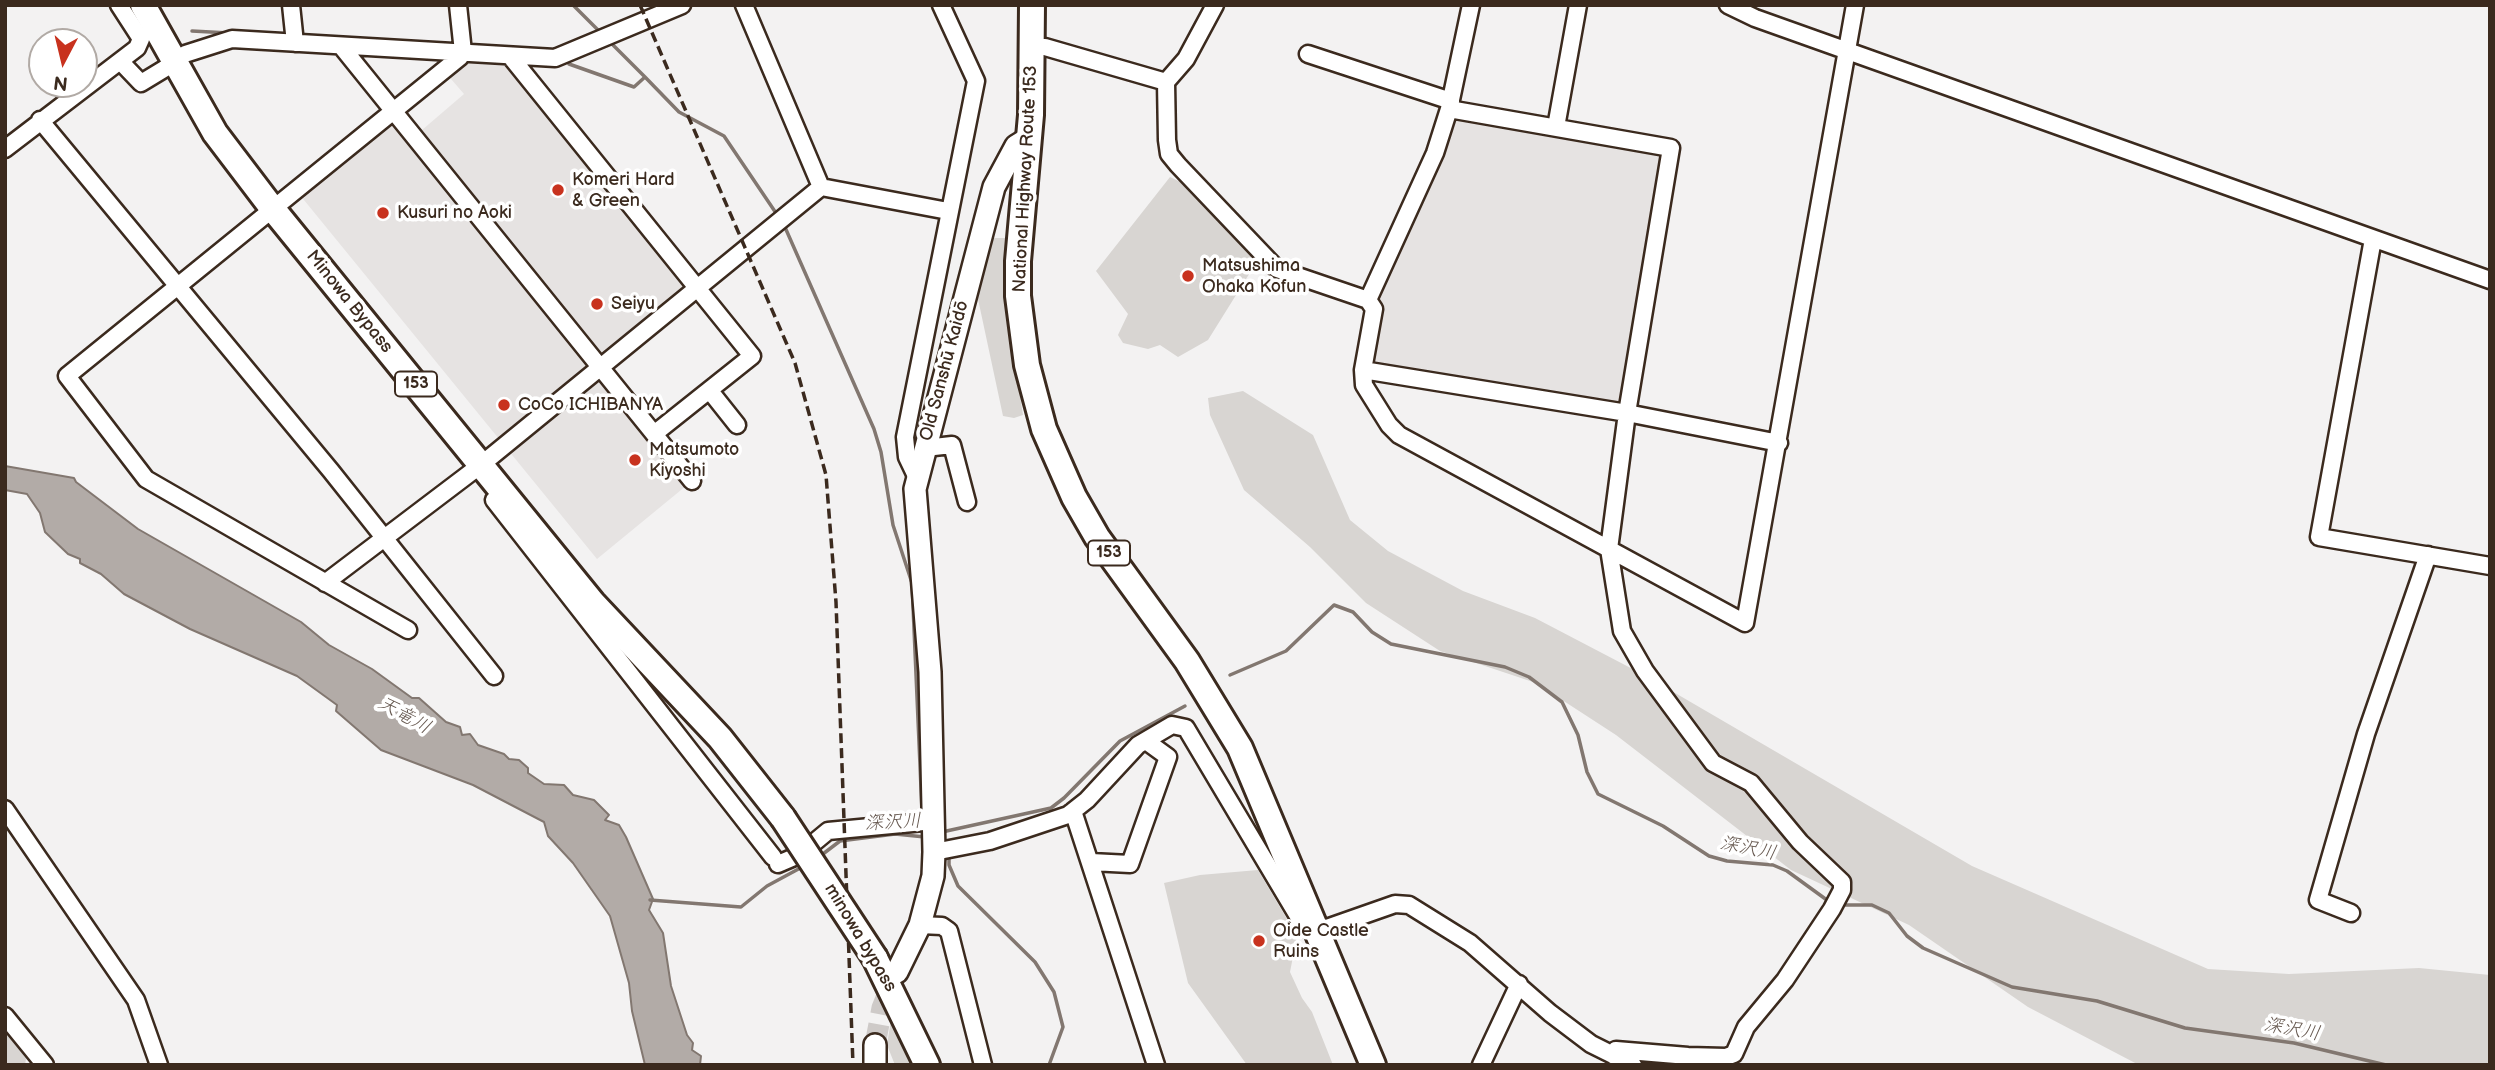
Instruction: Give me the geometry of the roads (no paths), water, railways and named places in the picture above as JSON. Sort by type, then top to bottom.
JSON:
[{"type":"highway","name":"Minowa Bypass","points":[[144,5],[219,113],[277,204],[482,463],[718,730],[720,738],[783,818]]},
{"type":"highway","name":"Minowa Bypass","points":[[161,5],[179,58]]},
{"type":"highway","name":"National Highway Route 153","points":[[1032,5],[1029,138],[1018,261],[1018,296],[1027,365],[1044,429],[1074,496],[1097,537],[1187,661],[1240,748],[1373,1065]]},
{"type":"highway","name":"minowa bypass","points":[[783,818],[875,958],[927,1065]]},
{"type":"main road","name":"Old Sanshū Kaidō","points":[[897,972],[920,925],[933,876],[926,618],[914,513],[917,478],[994,187],[1016,146],[1029,138]]},
{"type":"street","points":[[5,149],[137,48],[141,39],[119,5]]},
{"type":"street","points":[[291,5],[294,38]]},
{"type":"street","points":[[458,5],[463,48]]},
{"type":"street","points":[[120,61],[141,83],[179,58],[232,40],[294,38],[341,46],[463,48],[510,56],[555,58],[682,5]]},
{"type":"street","points":[[744,5],[821,187]]},
{"type":"street","points":[[917,478],[907,457],[905,437],[976,81],[941,5]]},
{"type":"street","points":[[1215,5],[1186,59],[1166,82],[1169,153],[1277,269],[1368,300],[1374,309],[1363,370],[1364,385],[1389,425],[1399,435],[1745,623],[1855,5]]},
{"type":"street","points":[[1368,300],[1435,153],[1450,105],[1471,5]]},
{"type":"street","points":[[1556,127],[1578,5]]},
{"type":"street","points":[[1728,5],[2490,280]]},
{"type":"street","points":[[341,46],[692,481]]},
{"type":"street","points":[[1033,47],[1045,47],[1166,82]]},
{"type":"street","points":[[408,629],[146,479],[67,376],[177,284],[394,111],[463,48]]},
{"type":"street","points":[[1308,54],[1450,105],[1671,148],[1627,413],[1609,549],[1622,631],[1644,671],[1713,763],[1751,783],[1800,842],[1842,882],[1835,903],[1785,980],[1746,1027],[1734,1054],[1688,1056],[1616,1050],[1614,1056]]},
{"type":"street","points":[[510,56],[752,356],[654,434]]},
{"type":"street","points":[[40,120],[177,284],[494,676]]},
{"type":"street","points":[[821,187],[948,211]]},
{"type":"street","points":[[325,583],[385,540],[482,463],[821,187]]},
{"type":"street","points":[[2373,239],[2319,537],[2490,566]]},
{"type":"street","points":[[1363,370],[1627,413],[1779,443]]},
{"type":"street","points":[[710,391],[737,425]]},
{"type":"street","points":[[925,448],[952,445],[967,502]]},
{"type":"street","points":[[482,463],[775,860],[799,855],[828,831],[934,837],[1047,825],[1073,811],[1142,743],[1171,725],[1186,728],[1305,928],[1318,932],[1395,904],[1409,905],[1470,943],[1550,1013],[1614,1056],[1633,1065]]},
{"type":"street","points":[[2351,913],[2318,900],[2366,734],[2428,555]]},
{"type":"street","points":[[1091,862],[1130,864],[1168,757],[1142,743]]},
{"type":"street","points":[[5,809],[132,993],[148,1028],[159,1065]]},
{"type":"street","points":[[1073,811],[1156,1065]]},
{"type":"street","points":[[920,925],[942,926],[949,931],[983,1065]]},
{"type":"street","points":[[1480,1065],[1519,984]]},
{"type":"street","points":[[5,1016],[44,1065]]},
{"type":"water","name":"天竜川","points":[[5,466],[74,478],[138,529],[301,622],[329,645],[372,669],[412,698],[419,698],[446,722],[460,727],[462,735],[470,734],[478,745],[504,754],[509,759],[519,760],[528,768],[528,773],[544,784],[564,785],[573,795],[594,800],[609,815],[605,820],[619,825],[653,899],[649,910],[663,933],[671,986],[687,1035],[693,1043],[692,1050],[701,1056],[700,1065],[645,1065],[632,1011],[629,983],[610,916],[573,863],[548,836],[544,822],[473,785],[381,750],[336,711],[337,705],[297,676],[190,629],[124,594],[101,574],[80,563],[80,559],[68,554],[45,532],[40,513],[27,494],[5,490]]},
{"type":"waterway","points":[[573,5],[600,32]]},
{"type":"waterway","points":[[192,31],[229,33]]},
{"type":"waterway","points":[[613,45],[645,77]]},
{"type":"waterway","points":[[569,64],[634,87],[645,77],[679,112],[724,136],[778,216]]},
{"type":"waterway","points":[[784,225],[874,429],[881,452],[893,525],[912,583],[922,811]]},
{"type":"waterway","name":"深沢川","points":[[1230,675],[1286,651],[1334,605],[1353,612],[1372,632],[1391,644],[1505,667],[1529,677],[1562,702],[1578,735],[1587,772],[1598,794],[1663,826],[1709,856],[1727,861],[1773,865],[1787,871],[1831,903]]},
{"type":"waterway","name":"深沢川","points":[[942,832],[1051,808],[1120,741],[1185,706]]},
{"type":"waterway","name":"深沢川","points":[[819,857],[840,841],[895,834],[925,837]]},
{"type":"waterway","points":[[949,855],[949,865],[958,886],[1035,962],[1054,992],[1063,1027],[1049,1065]]},
{"type":"waterway","name":"深沢川","points":[[650,900],[741,907],[767,886],[804,866]]},
{"type":"waterway","name":"深沢川","points":[[1842,905],[1872,905],[1889,913],[1907,936],[1923,948],[2012,987],[2097,1001],[2185,1028],[2294,1043],[2386,1065]]},
{"type":"tunnel","points":[[875,1045],[882,1008],[895,976]]},
{"type":"railway","points":[[640,5],[795,363],[826,475],[836,602],[853,1065]]},
{"type":"place","name":"Komeri Hard & Green","points":[[558,190]]},
{"type":"place","name":"Kusuri no Aoki","points":[[383,213]]},
{"type":"place","name":"Matsushima Ohaka Kofun","points":[[1188,276]]},
{"type":"place","name":"Seiyu","points":[[597,304]]},
{"type":"place","name":"CoCo ICHIBANYA","points":[[504,405]]},
{"type":"place","name":"Matsumoto Kiyoshi","points":[[635,460]]},
{"type":"place","name":"Oide Castle Ruins","points":[[1259,941]]}]
